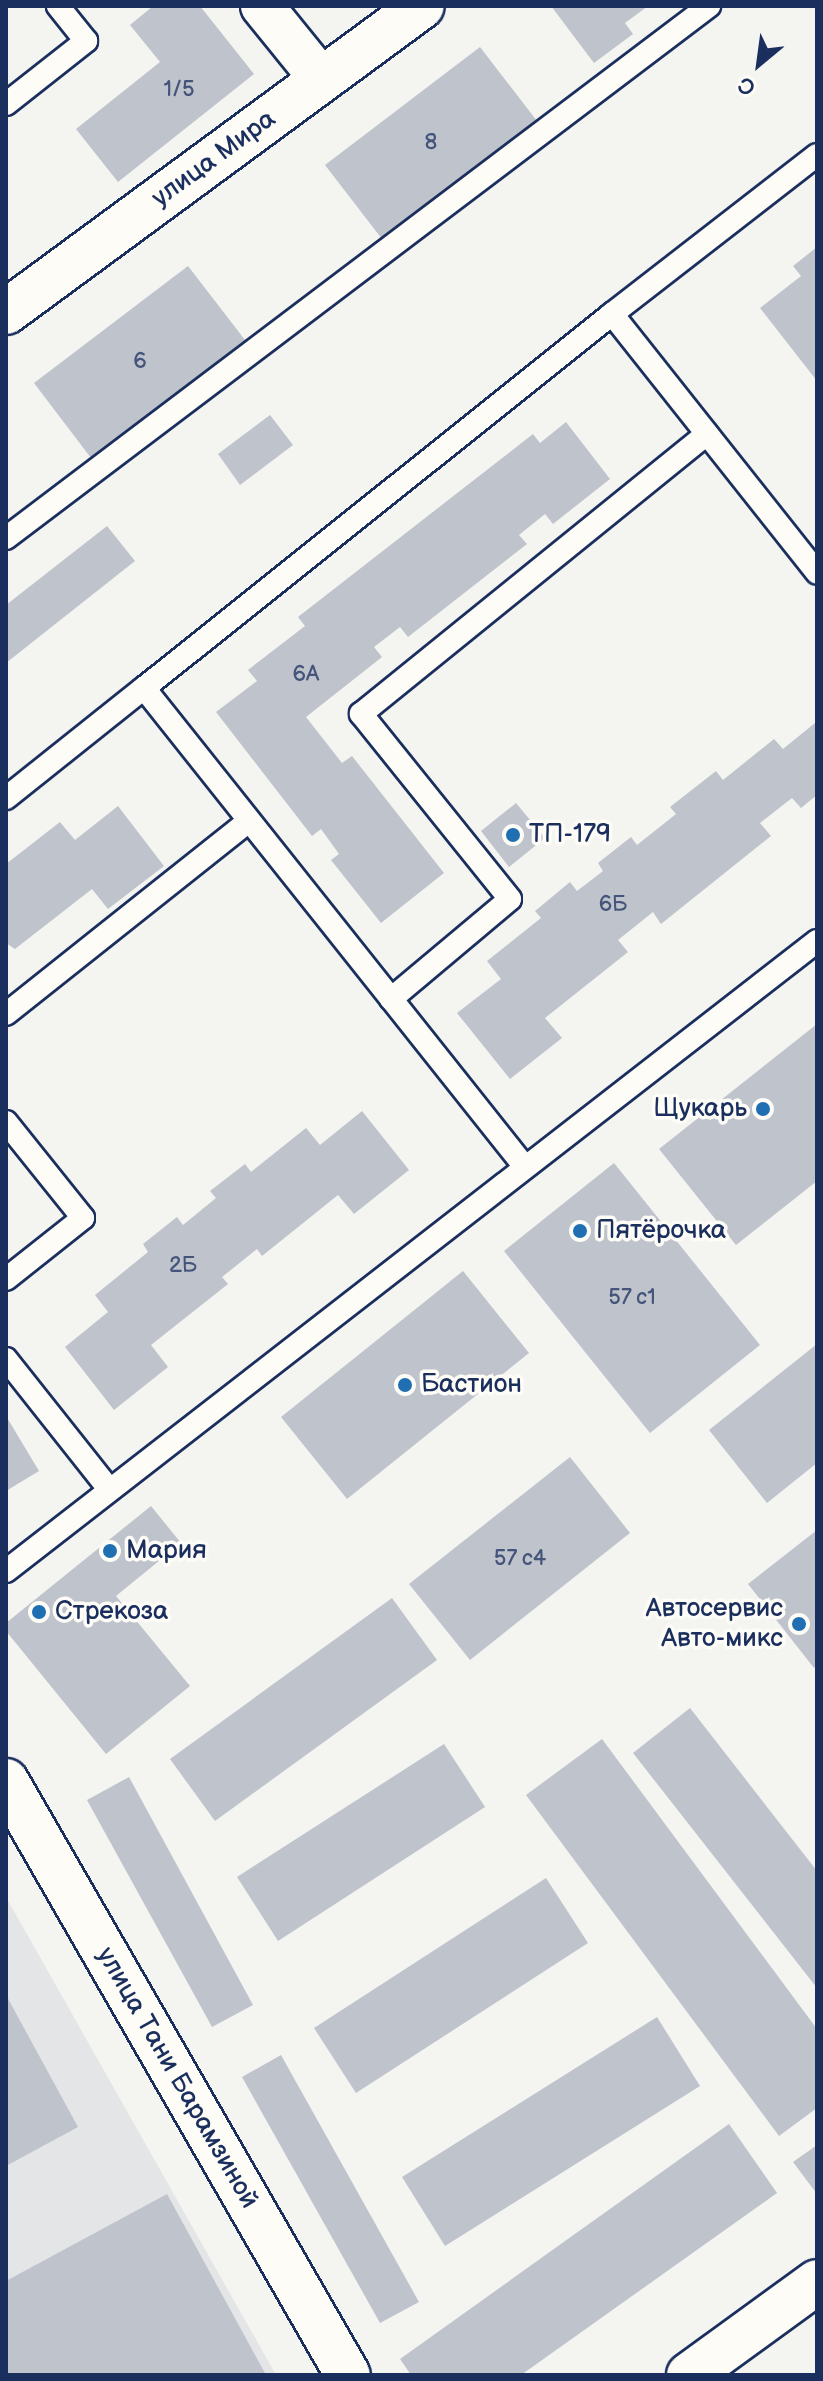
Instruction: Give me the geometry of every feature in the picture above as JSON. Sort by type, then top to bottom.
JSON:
[{"type":"street","points":[[262,6],[322,80]]},
{"type":"street","name":"улица Мира","points":[[6,312],[422,6]]},
{"type":"street","name":"улица Тани Барамзиной","points":[[6,1781],[348,2375]]},
{"type":"street","points":[[689,2375],[817,2282]]},
{"type":"lane","points":[[6,104],[86,41],[58,6]]},
{"type":"lane","points":[[6,538],[709,6]]},
{"type":"lane","points":[[6,798],[612,314],[817,155]]},
{"type":"lane","points":[[612,314],[817,573]]},
{"type":"lane","points":[[391,999],[510,899],[361,714],[707,434]]},
{"type":"lane","points":[[144,688],[525,1167]]},
{"type":"lane","points":[[6,1014],[249,821]]},
{"type":"lane","points":[[6,1571],[817,941]]},
{"type":"lane","points":[[6,1122],[83,1218],[6,1279]]},
{"type":"lane","points":[[6,1359],[109,1489]]},
{"type":"shaded area","points":[[6,1897],[276,2375],[6,2375]]},
{"type":"building","points":[[153,6],[200,6],[254,74],[118,182],[76,129],[160,62],[130,25]]},
{"type":"building","points":[[551,6],[648,6],[625,23],[633,34],[594,63]]},
{"type":"building","points":[[480,47],[537,121],[382,239],[325,165]]},
{"type":"building","points":[[817,247],[817,381],[760,308],[801,276],[793,266]]},
{"type":"building","points":[[188,266],[245,340],[91,458],[34,383]]},
{"type":"building","points":[[270,415],[293,445],[240,485],[218,454]]},
{"type":"building","points":[[566,422],[610,479],[553,524],[545,514],[519,535],[527,544],[408,637],[400,627],[374,647],[382,657],[306,717],[342,763],[352,756],[444,873],[381,923],[331,860],[339,854],[321,829],[312,836],[216,712],[257,681],[248,670],[305,626],[298,617],[533,434],[540,443]]},
{"type":"building","points":[[107,526],[135,561],[6,663],[6,605]]},
{"type":"building","points":[[815,723],[817,795],[801,808],[792,798],[760,823],[771,836],[661,924],[653,912],[618,940],[628,952],[545,1018],[562,1038],[510,1079],[457,1013],[501,979],[487,961],[541,918],[535,911],[570,882],[577,891],[603,871],[598,863],[631,837],[637,845],[676,814],[670,807],[716,771],[723,780],[774,739],[783,749]]},
{"type":"building","name":"ТП-179","points":[[516,803],[545,838],[509,867],[481,831]]},
{"type":"building","points":[[118,806],[164,866],[108,909],[92,889],[15,949],[6,943],[6,864],[60,822],[75,840]]},
{"type":"building","name":"Щукарь","points":[[817,1024],[817,1181],[736,1245],[659,1149]]},
{"type":"building","points":[[362,1111],[409,1170],[354,1214],[338,1195],[262,1256],[257,1249],[222,1277],[228,1284],[151,1345],[168,1367],[114,1410],[65,1347],[108,1312],[95,1295],[148,1252],[143,1244],[177,1217],[183,1225],[216,1198],[210,1191],[245,1164],[251,1172],[306,1128],[320,1145]]},
{"type":"building","points":[[614,1163],[760,1345],[650,1433],[504,1251]]},
{"type":"building","name":"Бастион","points":[[463,1271],[529,1353],[347,1499],[281,1417]]},
{"type":"building","points":[[817,1344],[817,1463],[767,1503],[709,1430]]},
{"type":"building","points":[[6,1416],[39,1471],[6,1491]]},
{"type":"building","points":[[570,1457],[630,1533],[470,1660],[409,1584]]},
{"type":"building","points":[[151,1506],[181,1543],[116,1596],[190,1686],[106,1754],[6,1631],[6,1623]]},
{"type":"building","name":"Автосервис Авто-микс","points":[[817,1530],[817,1665],[814,1668],[748,1584]]},
{"type":"building","points":[[392,1598],[437,1660],[215,1821],[170,1759]]},
{"type":"building","points":[[690,1708],[817,1871],[817,1988],[633,1753]]},
{"type":"building","points":[[602,1739],[817,2029],[817,2108],[779,2136],[526,1795]]},
{"type":"building","points":[[444,1744],[485,1807],[278,1941],[237,1877]]},
{"type":"building","points":[[129,1777],[253,2005],[212,2027],[87,1800]]},
{"type":"building","points":[[546,1878],[588,1943],[356,2093],[314,2028]]},
{"type":"building","points":[[6,1995],[78,2127],[6,2166]]},
{"type":"building","points":[[657,2017],[700,2086],[445,2246],[402,2177]]},
{"type":"building","points":[[281,2055],[419,2302],[380,2323],[242,2077]]},
{"type":"building","points":[[729,2124],[777,2193],[521,2375],[411,2375],[400,2359]]},
{"type":"building","points":[[817,2145],[817,2194],[793,2162]]},
{"type":"building","points":[[167,2194],[266,2375],[6,2375],[6,2281]]},
{"type":"place","name":"ТП-179","points":[[513,835]]},
{"type":"place","name":"Щукарь","points":[[763,1109]]},
{"type":"place","name":"Пятёрочка","points":[[580,1231]]},
{"type":"place","name":"Бастион","points":[[405,1385]]},
{"type":"place","name":"Мария","points":[[110,1551]]},
{"type":"place","name":"Стрекоза","points":[[39,1612]]},
{"type":"place","name":"Автосервис Авто-микс","points":[[799,1624]]}]
